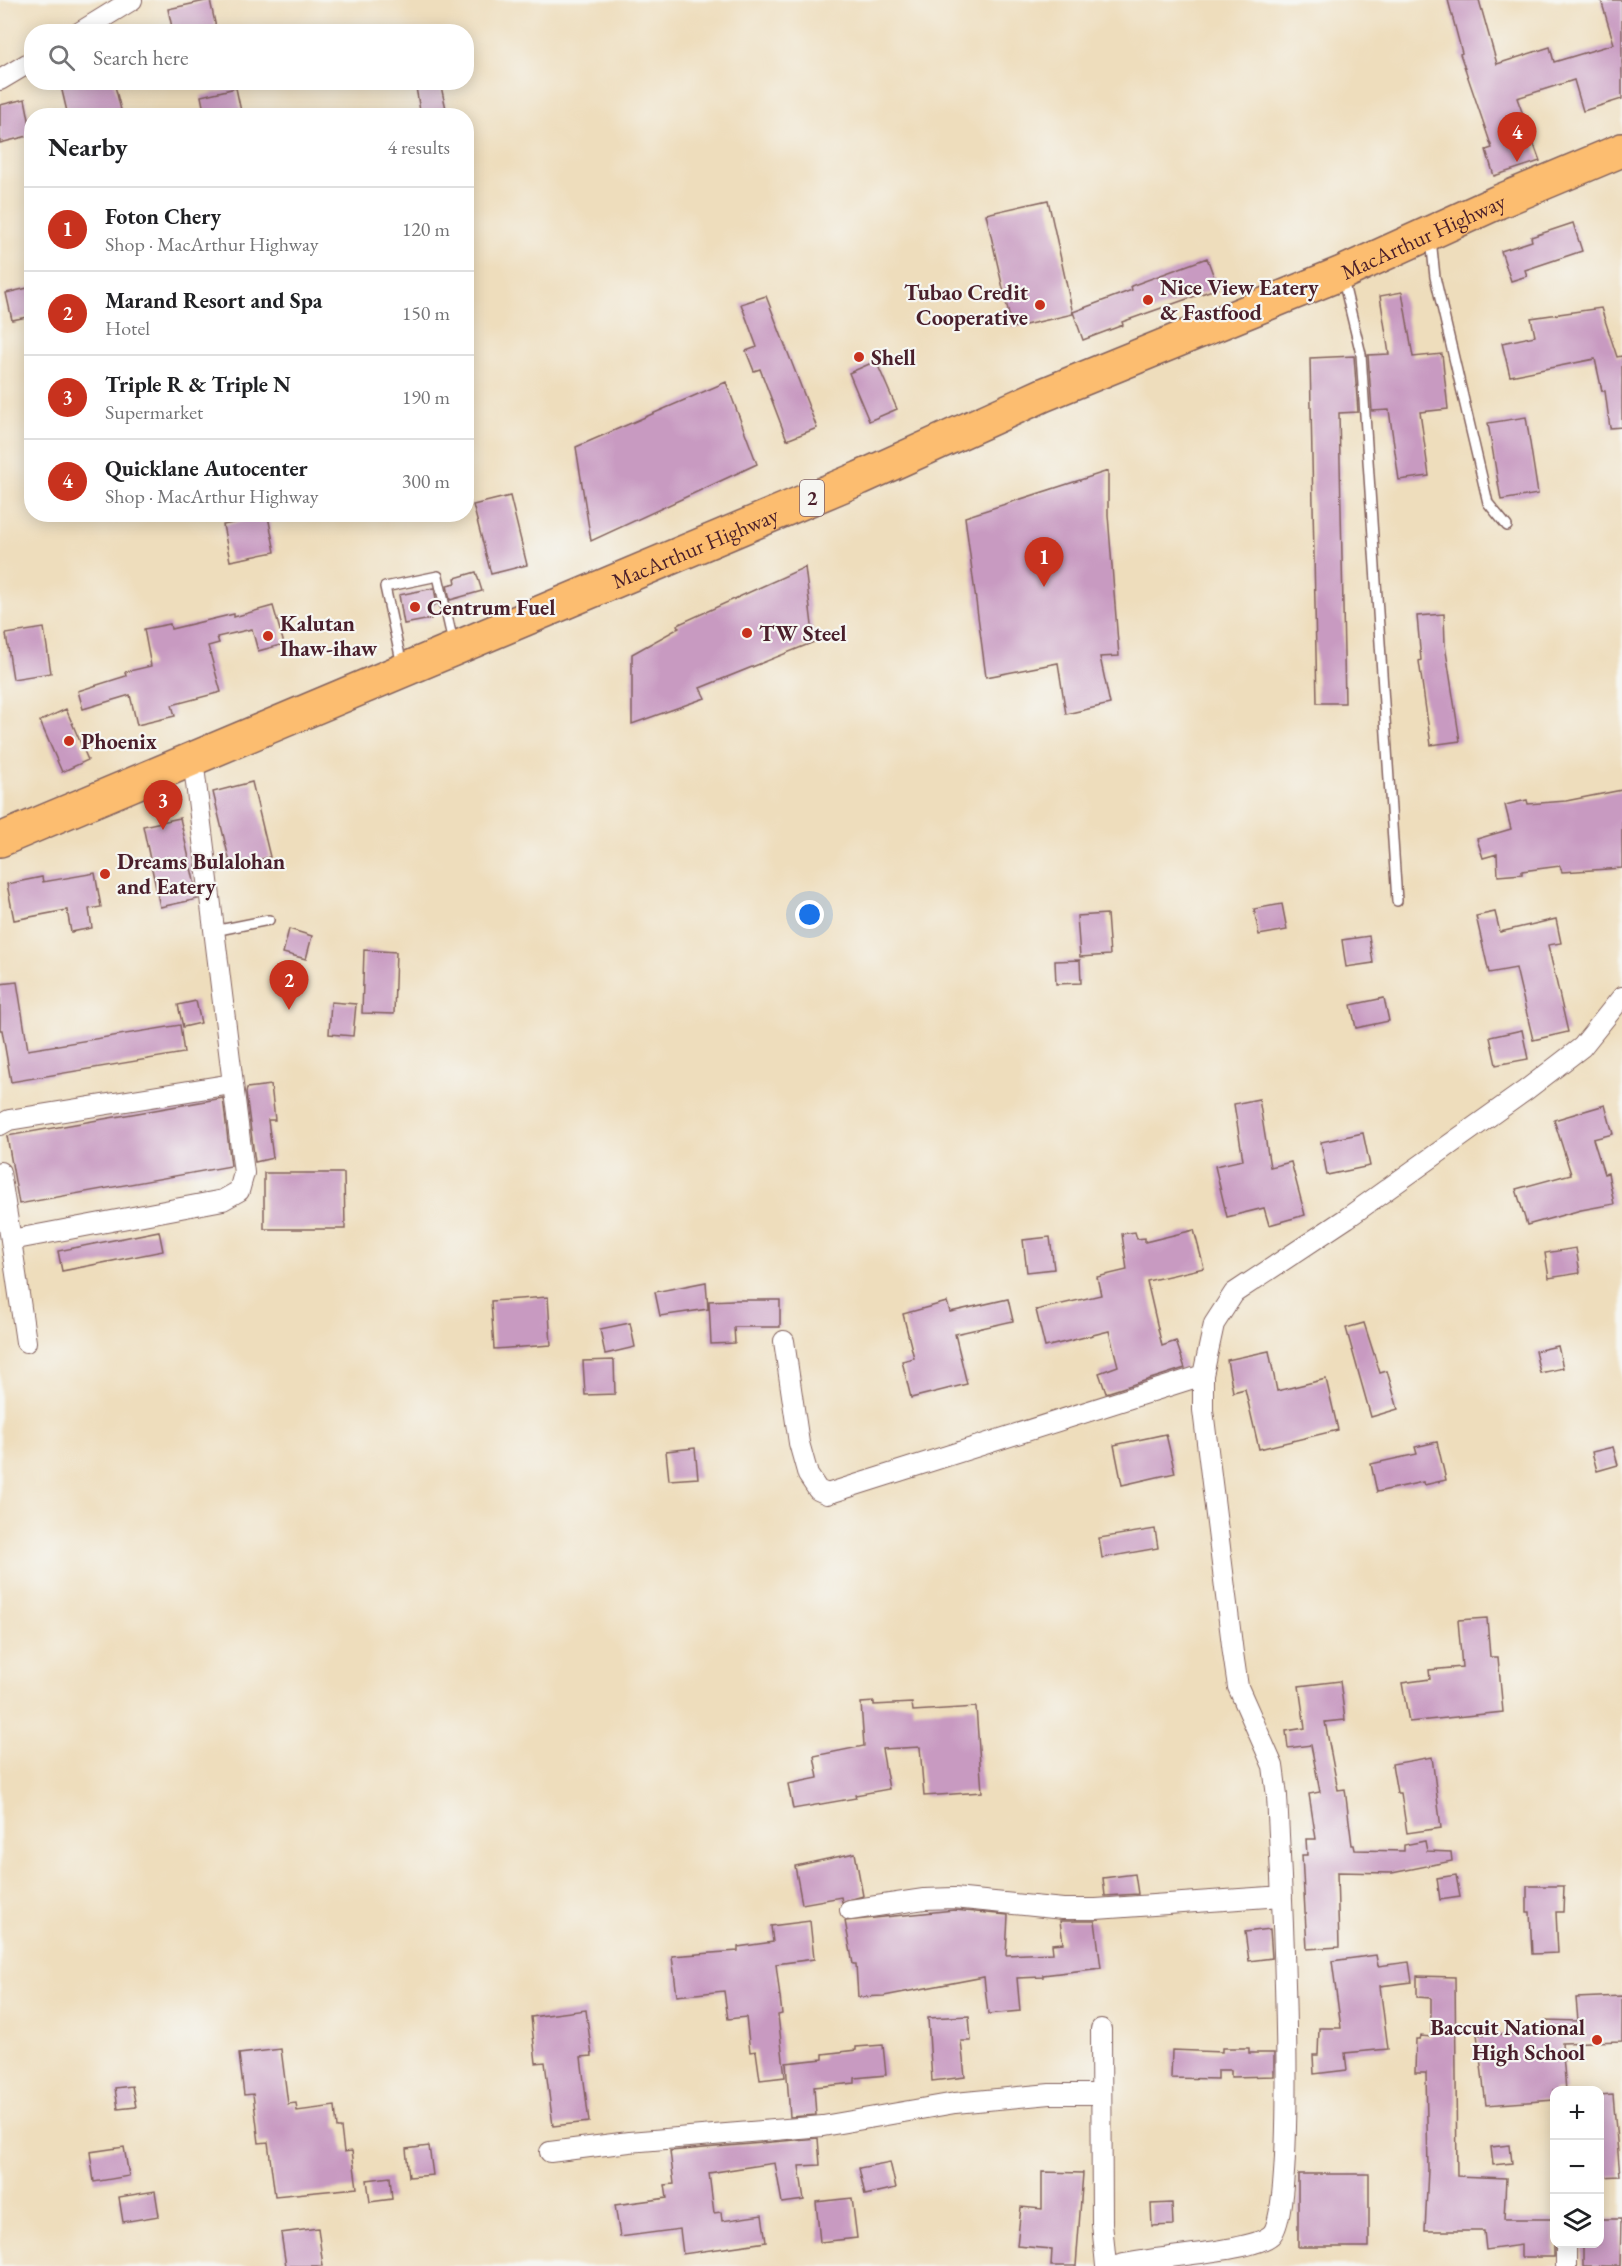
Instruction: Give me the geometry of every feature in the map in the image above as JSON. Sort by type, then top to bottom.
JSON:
[{"type":"highway","name":"MacArthur Highway","points":[[0,840],[860,478],[1043,395],[1342,273],[1622,150]]},
{"type":"street","points":[[93,24],[132,0]]},
{"type":"street","points":[[0,80],[24,66]]},
{"type":"street","points":[[11,1240],[233,1196],[240,1191],[244,1173],[193,759]]},
{"type":"street","points":[[1116,2266],[1257,2242],[1271,2235],[1279,2225],[1287,2097],[1277,1796],[1273,1766],[1239,1687],[1233,1653],[1203,1410],[1203,1375],[1214,1324],[1234,1293],[1357,1212],[1536,1083],[1582,1047],[1622,997]]},
{"type":"street","points":[[0,1125],[9,1120],[232,1084]]},
{"type":"street","points":[[0,1172],[27,1342]]},
{"type":"street","points":[[784,1341],[805,1465],[818,1490],[827,1494],[1203,1375]]},
{"type":"street","points":[[850,1910],[924,1899],[954,1899],[1085,1909],[1282,1896]]},
{"type":"street","points":[[1101,2029],[1102,2223],[1106,2266]]},
{"type":"street","points":[[550,2152],[629,2142],[823,2126],[955,2103],[1050,2094],[1101,2094]]},
{"type":"street","points":[[1566,2248],[1566,2266]]},
{"type":"lane","points":[[1431,234],[1435,277],[1485,492],[1488,503],[1508,526]]},
{"type":"lane","points":[[1342,273],[1361,354],[1397,901]]},
{"type":"lane","points":[[403,669],[385,587],[438,576],[454,648]]},
{"type":"lane","points":[[214,932],[269,920]]},
{"type":"building","points":[[210,0],[215,24],[171,24],[168,9]]},
{"type":"building","points":[[1448,0],[1479,0],[1497,64],[1550,47],[1554,62],[1614,44],[1601,0],[1622,0],[1622,99],[1583,111],[1574,80],[1517,98],[1540,161],[1494,176],[1486,150],[1492,148],[1460,54],[1462,53]]},
{"type":"building","points":[[62,90],[116,90],[120,108],[66,108]]},
{"type":"building","points":[[236,90],[240,108],[203,108],[201,96]]},
{"type":"building","points":[[416,90],[442,90],[446,108],[420,108]]},
{"type":"building","points":[[25,99],[27,108],[24,108],[24,137],[0,143],[0,105]]},
{"type":"building","points":[[1048,200],[1073,314],[1012,328],[986,214]]},
{"type":"building","points":[[1573,223],[1582,251],[1525,270],[1527,276],[1511,281],[1501,251],[1532,241],[1531,237]]},
{"type":"building","points":[[1207,258],[1218,288],[1122,322],[1123,325],[1083,340],[1073,312],[1132,290],[1131,286]]},
{"type":"building","points":[[24,289],[24,318],[12,320],[6,293]]},
{"type":"building","points":[[1402,292],[1413,357],[1442,354],[1448,409],[1420,412],[1429,476],[1399,480],[1389,410],[1372,411],[1368,355],[1389,354],[1380,296]]},
{"type":"building","points":[[766,296],[817,428],[787,440],[760,369],[754,371],[746,351],[757,347],[741,304]]},
{"type":"building","points":[[1601,308],[1617,357],[1622,356],[1622,427],[1610,428],[1605,391],[1602,391],[1595,359],[1510,376],[1502,343],[1535,336],[1531,318]]},
{"type":"building","points":[[1354,356],[1358,412],[1339,413],[1345,703],[1317,703],[1310,358]]},
{"type":"building","points":[[876,361],[897,409],[869,421],[849,373]]},
{"type":"building","points":[[726,382],[757,464],[591,541],[576,447]]},
{"type":"building","points":[[1526,417],[1538,494],[1501,500],[1488,423]]},
{"type":"building","points":[[1108,471],[1108,515],[1119,656],[1100,657],[1110,704],[1066,714],[1058,663],[986,677],[965,517]]},
{"type":"building","points":[[510,496],[527,565],[491,574],[474,505]]},
{"type":"building","points":[[238,522],[269,522],[275,552],[230,561],[223,525]]},
{"type":"building","name":"TW Steel","points":[[805,567],[814,642],[700,688],[705,698],[632,724],[632,654],[679,628],[677,625]]},
{"type":"building","points":[[476,572],[482,591],[450,600],[447,585],[456,583],[455,578]]},
{"type":"building","name":"Centrum Fuel","points":[[434,588],[437,604],[429,607],[431,619],[404,624],[399,595]]},
{"type":"building","points":[[273,606],[284,644],[258,651],[252,629],[217,637],[219,643],[208,646],[221,692],[172,705],[175,716],[137,725],[130,695],[83,709],[78,691],[126,676],[125,672],[151,666],[144,629],[170,624],[171,629],[234,614],[234,617]]},
{"type":"building","points":[[1444,614],[1445,645],[1460,741],[1431,745],[1419,661],[1421,660],[1417,616]]},
{"type":"building","points":[[44,628],[51,673],[13,679],[6,634]]},
{"type":"building","points":[[66,709],[88,760],[62,772],[40,721]]},
{"type":"building","points":[[252,782],[270,857],[231,867],[213,792]]},
{"type":"building","points":[[1622,790],[1622,868],[1562,872],[1560,866],[1522,871],[1522,874],[1498,876],[1497,854],[1483,858],[1477,839],[1511,829],[1505,805],[1527,800],[1528,804],[1566,801]]},
{"type":"building","points":[[180,818],[198,899],[160,907],[143,826]]},
{"type":"building","points":[[95,873],[101,907],[89,909],[92,928],[71,932],[67,910],[14,920],[7,884],[42,877],[43,882]]},
{"type":"building","points":[[1282,904],[1287,930],[1259,935],[1254,909]]},
{"type":"building","points":[[1495,912],[1500,932],[1556,919],[1561,943],[1548,945],[1568,1032],[1533,1040],[1516,968],[1489,973],[1476,916]]},
{"type":"building","points":[[1107,914],[1110,955],[1080,957],[1077,916]]},
{"type":"building","points":[[289,929],[312,936],[306,959],[283,953]]},
{"type":"building","points":[[1369,936],[1373,963],[1346,967],[1342,940]]},
{"type":"building","points":[[364,950],[396,952],[394,1014],[362,1013]]},
{"type":"building","points":[[1080,960],[1081,983],[1056,984],[1055,961]]},
{"type":"building","points":[[17,982],[28,1050],[180,1025],[184,1053],[11,1082],[2,1030],[0,1030],[0,984]]},
{"type":"building","points":[[1384,998],[1389,1021],[1356,1028],[1351,1005]]},
{"type":"building","points":[[196,1001],[201,1023],[183,1027],[178,1005]]},
{"type":"building","points":[[331,1002],[356,1004],[353,1036],[329,1034]]},
{"type":"building","points":[[1522,1030],[1528,1059],[1496,1065],[1490,1037]]},
{"type":"building","points":[[271,1085],[275,1120],[268,1120],[273,1158],[255,1162],[247,1088]]},
{"type":"building","points":[[223,1098],[231,1166],[19,1204],[7,1136]]},
{"type":"building","points":[[1259,1099],[1270,1167],[1291,1162],[1305,1215],[1269,1225],[1264,1208],[1227,1217],[1215,1166],[1243,1160],[1234,1104]]},
{"type":"building","points":[[1605,1105],[1613,1134],[1593,1139],[1604,1174],[1608,1173],[1614,1204],[1581,1210],[1527,1225],[1516,1189],[1571,1174],[1554,1120]]},
{"type":"building","points":[[1363,1133],[1370,1166],[1327,1175],[1321,1142]]},
{"type":"building","points":[[264,1173],[344,1173],[345,1229],[264,1229]]},
{"type":"building","points":[[1194,1230],[1204,1268],[1147,1281],[1162,1346],[1176,1341],[1185,1368],[1106,1393],[1099,1373],[1118,1366],[1109,1331],[1045,1347],[1036,1310],[1101,1295],[1097,1277],[1127,1270],[1122,1234],[1135,1232],[1137,1239],[1145,1238],[1145,1242]]},
{"type":"building","points":[[159,1231],[163,1251],[62,1271],[58,1251]]},
{"type":"building","points":[[1050,1237],[1054,1269],[1027,1272],[1023,1240]]},
{"type":"building","points":[[1576,1248],[1580,1273],[1549,1278],[1545,1253]]},
{"type":"building","points":[[706,1282],[708,1309],[660,1316],[655,1292]]},
{"type":"building","points":[[548,1297],[551,1345],[494,1349],[491,1301]]},
{"type":"building","points":[[1008,1299],[1013,1321],[955,1334],[967,1384],[911,1398],[902,1361],[914,1358],[903,1314],[947,1302],[950,1312]]},
{"type":"building","points":[[780,1300],[780,1327],[734,1327],[735,1343],[711,1344],[709,1301]]},
{"type":"building","points":[[630,1323],[635,1347],[605,1354],[600,1329]]},
{"type":"building","points":[[1364,1323],[1380,1373],[1387,1371],[1398,1409],[1371,1417],[1346,1328]]},
{"type":"building","points":[[1558,1346],[1563,1368],[1540,1373],[1535,1351]]},
{"type":"building","points":[[1269,1351],[1277,1391],[1326,1379],[1338,1430],[1259,1449],[1245,1389],[1233,1392],[1227,1360]]},
{"type":"building","points":[[614,1360],[615,1394],[585,1395],[583,1361]]},
{"type":"building","points":[[1166,1434],[1175,1473],[1122,1485],[1114,1445]]},
{"type":"building","points":[[1437,1442],[1446,1480],[1424,1485],[1423,1482],[1377,1492],[1371,1464],[1417,1454],[1415,1447]]},
{"type":"building","points":[[1613,1447],[1618,1465],[1597,1471],[1592,1452]]},
{"type":"building","points":[[695,1448],[698,1478],[669,1480],[666,1451]]},
{"type":"building","points":[[1155,1529],[1158,1548],[1102,1558],[1099,1538]]},
{"type":"building","points":[[1487,1618],[1490,1657],[1498,1657],[1503,1712],[1409,1722],[1402,1683],[1430,1679],[1429,1670],[1462,1667],[1458,1620]]},
{"type":"building","points":[[1340,1681],[1345,1720],[1325,1722],[1338,1790],[1345,1789],[1352,1845],[1355,1850],[1404,1851],[1404,1845],[1425,1841],[1427,1851],[1451,1852],[1452,1861],[1392,1873],[1337,1872],[1339,1947],[1307,1949],[1302,1855],[1307,1855],[1306,1839],[1316,1839],[1309,1794],[1320,1792],[1311,1745],[1288,1748],[1286,1731],[1305,1728],[1299,1686]]},
{"type":"building","points":[[874,1702],[874,1705],[912,1703],[913,1711],[976,1707],[982,1792],[924,1796],[920,1747],[882,1749],[889,1789],[855,1795],[856,1798],[793,1809],[788,1784],[818,1778],[814,1756],[864,1746],[861,1703]]},
{"type":"building","points":[[1432,1757],[1441,1828],[1407,1833],[1401,1793],[1397,1793],[1392,1764]]},
{"type":"building","points":[[855,1853],[863,1896],[842,1902],[841,1897],[802,1904],[795,1866]]},
{"type":"building","points":[[1135,1874],[1138,1894],[1105,1896],[1103,1878]]},
{"type":"building","points":[[1456,1875],[1460,1897],[1440,1900],[1437,1878]]},
{"type":"building","points":[[1527,1886],[1564,1886],[1563,1912],[1556,1912],[1558,1953],[1532,1954],[1530,1912],[1527,1912]]},
{"type":"building","points":[[954,1910],[1008,1915],[1006,1955],[1053,1953],[1052,1944],[1063,1943],[1060,1921],[1095,1921],[1101,1968],[1043,1975],[1043,1977],[1017,1978],[1020,2011],[988,2014],[984,1977],[884,1996],[858,1997],[856,1964],[853,1964],[845,1921]]},
{"type":"building","points":[[810,1921],[814,1959],[776,1964],[782,2014],[778,2015],[785,2077],[760,2080],[756,2051],[750,2052],[746,2017],[728,2019],[724,1991],[677,1996],[672,1956],[738,1951],[738,1947],[773,1942],[771,1926]]},
{"type":"building","points":[[1270,1929],[1272,1958],[1249,1961],[1245,1932]]},
{"type":"building","points":[[1376,1955],[1378,1966],[1409,1962],[1412,1982],[1380,1986],[1388,2049],[1345,2053],[1347,2070],[1314,2074],[1313,2055],[1318,2055],[1319,2028],[1341,2028],[1332,1961]]},
{"type":"building","points":[[1417,1976],[1455,1977],[1457,2176],[1506,2178],[1504,2219],[1550,2219],[1550,2248],[1554,2248],[1554,2257],[1521,2257],[1521,2245],[1486,2250],[1484,2231],[1425,2231],[1428,2169],[1426,2073],[1415,2073],[1416,2039],[1420,2039],[1421,2036],[1431,2037],[1431,1998],[1417,1997]]},
{"type":"building","points":[[1622,1996],[1622,2041],[1562,2043],[1566,2086],[1550,2086],[1550,2100],[1486,2105],[1477,2034],[1544,2035],[1545,2020],[1578,2021],[1576,1998]]},
{"type":"building","points":[[586,2010],[592,2056],[581,2057],[589,2122],[553,2126],[545,2062],[536,2063],[531,2017]]},
{"type":"building","points":[[969,2016],[971,2041],[961,2041],[965,2077],[932,2081],[928,2018]]},
{"type":"building","points":[[883,2045],[886,2075],[855,2078],[855,2083],[814,2087],[816,2115],[790,2117],[786,2063],[823,2059],[823,2054],[856,2050],[856,2047]]},
{"type":"building","points":[[1222,2048],[1249,2048],[1249,2053],[1274,2053],[1274,2076],[1231,2077],[1231,2070],[1218,2070],[1218,2079],[1171,2078],[1172,2050],[1222,2052]]},
{"type":"building","points":[[281,2049],[288,2104],[296,2103],[297,2111],[335,2106],[337,2128],[341,2128],[344,2152],[352,2151],[357,2188],[275,2196],[268,2142],[259,2143],[253,2094],[244,2095],[239,2054]]},
{"type":"building","points":[[132,2086],[136,2107],[118,2109],[115,2088]]},
{"type":"building","points":[[1613,2095],[1620,2176],[1604,2177],[1604,2096]]},
{"type":"building","points":[[818,2138],[820,2165],[799,2166],[804,2200],[782,2203],[775,2163],[709,2173],[714,2213],[721,2212],[722,2221],[762,2215],[766,2242],[683,2254],[680,2229],[620,2237],[615,2205],[667,2198],[665,2185],[674,2184],[670,2151]]},
{"type":"building","points":[[1510,2145],[1512,2163],[1493,2165],[1491,2147]]},
{"type":"building","points":[[429,2146],[433,2175],[409,2177],[406,2149]]},
{"type":"building","points":[[124,2147],[129,2176],[94,2182],[90,2152]]},
{"type":"building","points":[[890,2162],[896,2188],[865,2195],[859,2168]]},
{"type":"building","points":[[1042,2172],[1083,2173],[1076,2266],[1051,2266],[1052,2249],[1017,2246],[1021,2207],[1042,2209]]},
{"type":"building","points":[[1298,2174],[1369,2174],[1369,2247],[1298,2247]]},
{"type":"building","points":[[390,2177],[392,2199],[370,2202],[367,2180]]},
{"type":"building","points":[[155,2191],[159,2216],[123,2222],[119,2197]]},
{"type":"building","points":[[852,2198],[857,2238],[820,2242],[816,2202]]},
{"type":"building","points":[[1172,2203],[1173,2225],[1152,2226],[1151,2204]]},
{"type":"building","points":[[1604,2219],[1621,2219],[1620,2266],[1583,2266],[1583,2248],[1604,2248]]},
{"type":"building","points":[[318,2228],[323,2266],[286,2266],[281,2233]]},
{"type":"place","name":"Quicklane Autocenter","points":[[1517,162]]},
{"type":"place","name":"Nice View Eatery & Fastfood","points":[[1148,300]]},
{"type":"place","name":"Tubao Credit Cooperative","points":[[1040,305]]},
{"type":"place","name":"Shell","points":[[859,357]]},
{"type":"place","name":"Foton Chery","points":[[1044,587]]},
{"type":"place","name":"Centrum Fuel","points":[[415,607]]},
{"type":"place","name":"TW Steel","points":[[747,633]]},
{"type":"place","name":"Kalutan Ihaw-ihaw","points":[[268,636]]},
{"type":"place","name":"Phoenix","points":[[69,741]]},
{"type":"place","name":"Triple R & Triple N","points":[[163,830]]},
{"type":"place","name":"Dreams Bulalohan and Eatery","points":[[105,874]]},
{"type":"place","name":"Marand Resort and Spa","points":[[289,1010]]},
{"type":"place","name":"Baccuit National High School","points":[[1597,2040]]}]
